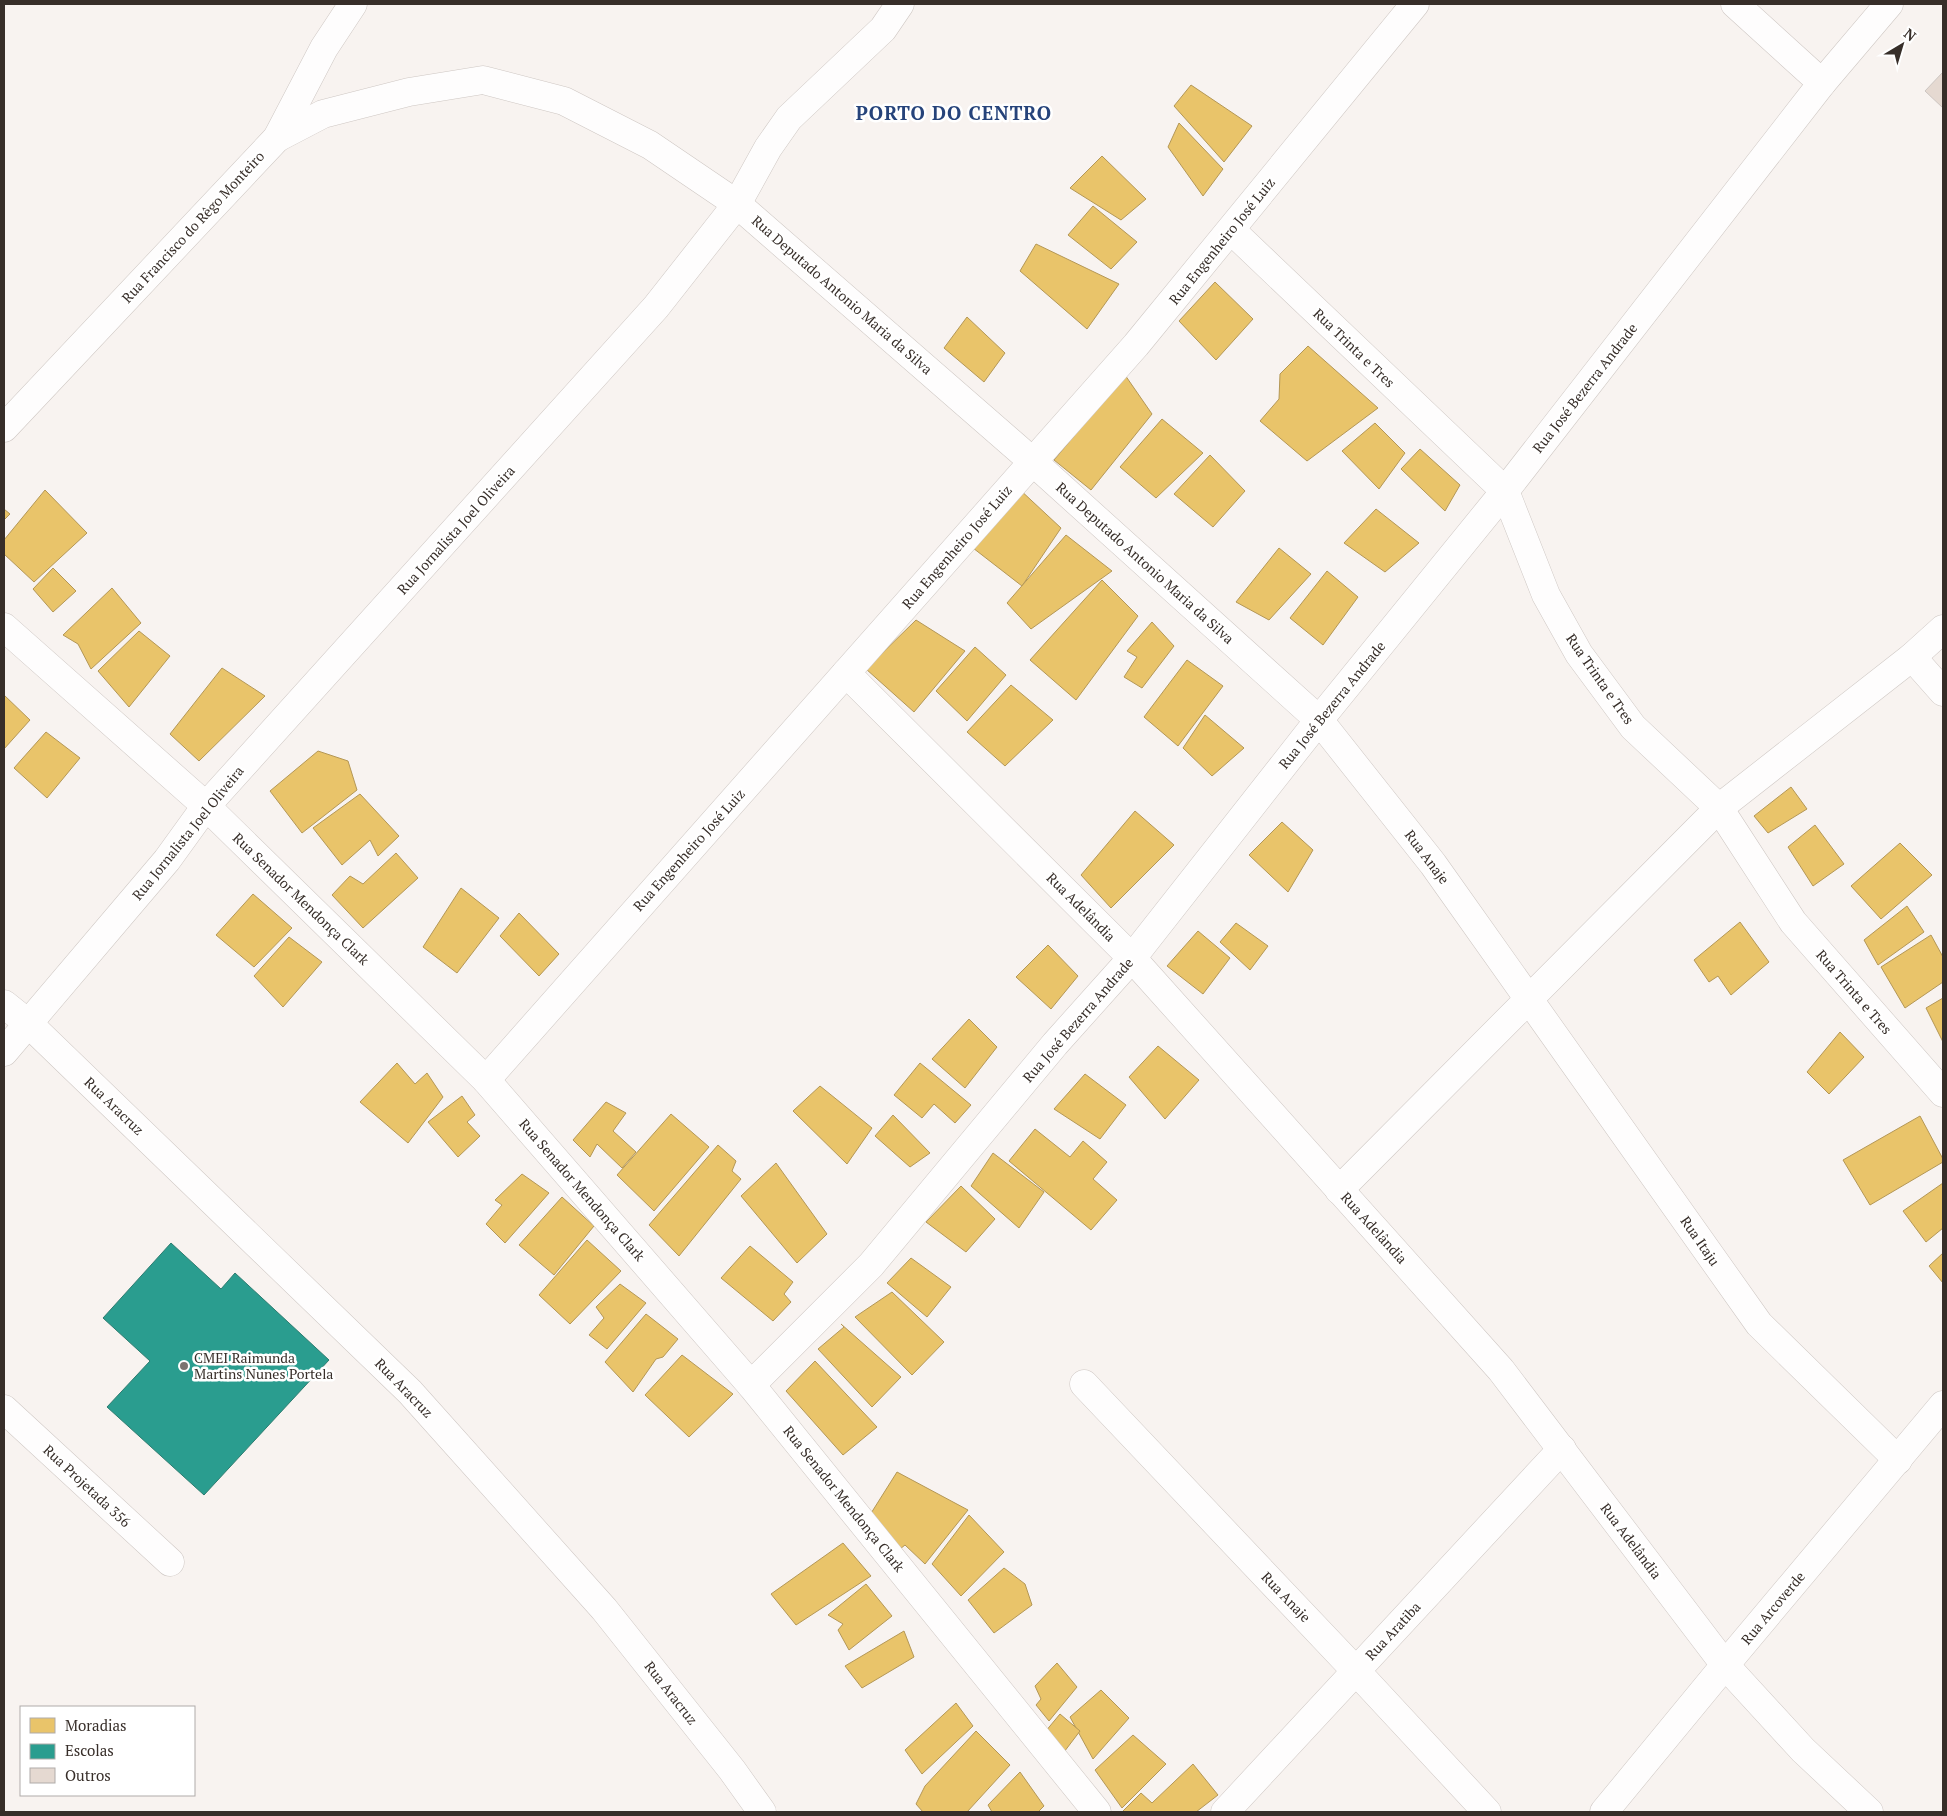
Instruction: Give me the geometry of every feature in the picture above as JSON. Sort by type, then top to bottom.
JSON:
[{"type":"street","name":"Rua Francisco do Rêgo Monteiro","points":[[4,428],[277,138],[324,48],[353,4]]},
{"type":"street","name":"Rua Jornalista Joel Oliveira","points":[[4,1052],[30,1024],[166,860],[206,806],[656,307],[737,204],[768,148],[789,118],[883,29],[900,4]]},
{"type":"street","name":"Rua Engenheiro José Luiz","points":[[486,1080],[1136,345],[1415,4]]},
{"type":"street","points":[[1735,4],[1822,83]]},
{"type":"street","name":"Rua José Bezerra Andrade","points":[[752,1385],[871,1265],[1055,1044],[1132,958],[1319,720],[1505,492],[1822,83],[1889,4]]},
{"type":"street","name":"Rua Deputado Antonio Maria da Silva","points":[[277,138],[323,114],[410,92],[483,80],[564,101],[650,145],[737,204],[1032,461],[1319,720]]},
{"type":"street","name":"Rua Trinta e Tres","points":[[1231,230],[1505,492],[1546,595],[1579,654],[1633,727],[1719,808],[1793,922],[1940,1090]]},
{"type":"street","name":"Rua Senador Mendonça Clark","points":[[4,627],[206,806],[486,1080],[752,1385],[1097,1812]]},
{"type":"street","points":[[1340,1190],[1719,808],[1912,657],[1943,629]]},
{"type":"street","points":[[1912,657],[1943,692]]},
{"type":"street","name":"Rua Adelândia","points":[[846,673],[1132,958],[1501,1370],[1725,1664],[1803,1750],[1869,1812]]},
{"type":"street","name":"Rua Anaje","points":[[1319,720],[1433,864],[1529,999]]},
{"type":"street","name":"Rua Itaju","points":[[1529,999],[1759,1324],[1898,1460]]},
{"type":"street","name":"Rua Aracruz","points":[[4,1004],[30,1024],[410,1392],[604,1609],[732,1770],[762,1812]]},
{"type":"street","name":"Rua Anaje","points":[[1084,1384],[1487,1812]]},
{"type":"street","name":"Rua Arcoverde","points":[[1604,1812],[1725,1664],[1943,1404]]},
{"type":"street","name":"Rua Projetada 356","points":[[4,1409],[170,1562]]},
{"type":"street","name":"Rua Aratiba","points":[[1225,1812],[1562,1449]]},
{"type":"building: Moradias","points":[[1191,85],[1252,126],[1224,162],[1174,106]]},
{"type":"building: Moradias","points":[[1179,123],[1223,169],[1203,196],[1168,147]]},
{"type":"building: Moradias","points":[[1102,156],[1146,199],[1121,220],[1070,188]]},
{"type":"building: Moradias","points":[[1093,206],[1137,242],[1111,269],[1068,235]]},
{"type":"building: Moradias","points":[[1036,244],[1119,284],[1087,329],[1020,271]]},
{"type":"building: Moradias","points":[[1215,282],[1253,319],[1216,360],[1179,321]]},
{"type":"building: Moradias","points":[[967,317],[1005,353],[984,382],[944,348]]},
{"type":"building: Moradias","points":[[1308,346],[1378,408],[1307,461],[1260,421],[1279,399],[1280,374]]},
{"type":"building: Moradias","points":[[1125,375],[1152,414],[1091,490],[1054,460]]},
{"type":"building: Moradias","points":[[1162,419],[1203,453],[1156,498],[1120,467]]},
{"type":"building: Moradias","points":[[1375,423],[1405,453],[1379,489],[1342,451]]},
{"type":"building: Moradias","points":[[1420,449],[1460,485],[1445,511],[1401,469]]},
{"type":"building: Moradias","points":[[1210,455],[1245,491],[1213,527],[1174,494]]},
{"type":"building: Moradias","points":[[1017,487],[1061,528],[1022,586],[973,548]]},
{"type":"building: Moradias","points":[[45,490],[87,533],[34,582],[4,554],[4,540]]},
{"type":"building: Moradias","points":[[4,509],[10,514],[4,520]]},
{"type":"building: Moradias","points":[[1376,509],[1419,543],[1385,572],[1344,543]]},
{"type":"building: Moradias","points":[[1066,535],[1112,571],[1031,629],[1007,603]]},
{"type":"building: Moradias","points":[[1279,548],[1311,574],[1269,620],[1236,602]]},
{"type":"building: Moradias","points":[[53,568],[76,591],[53,612],[33,589]]},
{"type":"building: Moradias","points":[[1327,571],[1358,597],[1323,645],[1290,618]]},
{"type":"building: Moradias","points":[[1102,580],[1138,616],[1076,700],[1030,660]]},
{"type":"building: Moradias","points":[[112,588],[141,623],[91,669],[78,644],[63,635]]},
{"type":"building: Moradias","points":[[916,620],[965,651],[914,712],[866,669]]},
{"type":"building: Moradias","points":[[1152,622],[1174,646],[1142,688],[1124,677],[1137,657],[1127,651]]},
{"type":"building: Moradias","points":[[139,631],[170,656],[129,707],[98,671]]},
{"type":"building: Moradias","points":[[975,647],[1006,675],[967,721],[936,691]]},
{"type":"building: Moradias","points":[[1187,660],[1223,686],[1178,746],[1144,717]]},
{"type":"building: Moradias","points":[[222,668],[265,696],[199,761],[170,734]]},
{"type":"building: Moradias","points":[[1011,685],[1053,720],[1005,766],[967,732]]},
{"type":"building: Moradias","points":[[4,695],[30,720],[4,749]]},
{"type":"building: Moradias","points":[[1205,715],[1244,748],[1212,776],[1183,748]]},
{"type":"building: Moradias","points":[[46,732],[80,758],[47,798],[14,768]]},
{"type":"building: Moradias","points":[[318,751],[348,761],[357,790],[302,833],[270,791]]},
{"type":"building: Moradias","points":[[1791,787],[1807,809],[1768,833],[1754,816]]},
{"type":"building: Moradias","points":[[360,794],[399,836],[378,856],[370,840],[342,865],[313,828]]},
{"type":"building: Moradias","points":[[1135,811],[1174,845],[1111,908],[1081,875]]},
{"type":"building: Moradias","points":[[1282,822],[1313,850],[1288,892],[1249,855]]},
{"type":"building: Moradias","points":[[1815,825],[1844,864],[1813,886],[1788,847]]},
{"type":"building: Moradias","points":[[1900,843],[1932,875],[1881,919],[1851,886]]},
{"type":"building: Moradias","points":[[396,853],[418,878],[363,928],[332,895],[350,876],[363,884]]},
{"type":"building: Moradias","points":[[461,888],[499,918],[457,973],[423,947]]},
{"type":"building: Moradias","points":[[253,894],[292,928],[254,967],[216,935]]},
{"type":"building: Moradias","points":[[1907,906],[1924,932],[1878,965],[1864,940]]},
{"type":"building: Moradias","points":[[519,913],[559,954],[539,976],[500,936]]},
{"type":"building: Moradias","points":[[1740,922],[1769,962],[1731,995],[1718,976],[1709,982],[1694,960]]},
{"type":"building: Moradias","points":[[1236,923],[1268,946],[1250,970],[1220,942]]},
{"type":"building: Moradias","points":[[1198,931],[1230,958],[1203,994],[1167,966]]},
{"type":"building: Moradias","points":[[1931,935],[1943,957],[1943,982],[1905,1008],[1881,967]]},
{"type":"building: Moradias","points":[[289,937],[322,962],[283,1007],[254,976]]},
{"type":"building: Moradias","points":[[1048,945],[1078,976],[1051,1009],[1016,977]]},
{"type":"building: Moradias","points":[[1943,998],[1943,1042],[1926,1008]]},
{"type":"building: Moradias","points":[[969,1019],[997,1047],[965,1088],[932,1059]]},
{"type":"building: Moradias","points":[[1840,1032],[1864,1057],[1829,1094],[1807,1072]]},
{"type":"building: Moradias","points":[[1158,1046],[1199,1080],[1165,1119],[1129,1077]]},
{"type":"building: Moradias","points":[[397,1063],[415,1084],[427,1073],[443,1097],[408,1143],[360,1102]]},
{"type":"building: Moradias","points":[[920,1063],[971,1105],[955,1123],[934,1104],[922,1118],[894,1095]]},
{"type":"building: Moradias","points":[[1085,1074],[1126,1105],[1100,1139],[1054,1109]]},
{"type":"building: Moradias","points":[[820,1086],[872,1128],[847,1164],[793,1111]]},
{"type":"building: Moradias","points":[[462,1096],[475,1115],[467,1122],[480,1136],[458,1157],[428,1122]]},
{"type":"building: Moradias","points":[[606,1102],[626,1113],[613,1131],[636,1152],[622,1168],[597,1144],[590,1157],[573,1140]]},
{"type":"building: Moradias","points":[[671,1114],[709,1147],[654,1211],[617,1175]]},
{"type":"building: Moradias","points":[[893,1115],[930,1153],[910,1167],[875,1136]]},
{"type":"building: Moradias","points":[[1920,1116],[1943,1162],[1870,1205],[1843,1160]]},
{"type":"building: Moradias","points":[[1035,1129],[1070,1157],[1083,1141],[1107,1162],[1093,1179],[1117,1200],[1091,1230],[1009,1161]]},
{"type":"building: Moradias","points":[[718,1145],[736,1161],[732,1171],[741,1179],[679,1256],[649,1225]]},
{"type":"building: Moradias","points":[[993,1153],[1044,1192],[1019,1228],[971,1186]]},
{"type":"building: Moradias","points":[[776,1163],[827,1234],[797,1263],[741,1196]]},
{"type":"building: Moradias","points":[[522,1174],[549,1193],[505,1243],[486,1224],[502,1205],[495,1200]]},
{"type":"building: Moradias","points":[[1943,1183],[1943,1228],[1926,1242],[1903,1211]]},
{"type":"building: Moradias","points":[[961,1186],[995,1219],[966,1252],[926,1222]]},
{"type":"building: Moradias","points":[[562,1197],[594,1226],[554,1275],[519,1245]]},
{"type":"building: Moradias","points":[[587,1240],[621,1271],[570,1324],[539,1295]]},
{"type":"building: Moradias","points":[[750,1246],[793,1282],[784,1294],[791,1302],[773,1321],[721,1278]]},
{"type":"building: Moradias","points":[[1943,1253],[1943,1283],[1929,1266]]},
{"type":"building: Moradias","points":[[911,1258],[951,1287],[927,1317],[887,1283]]},
{"type":"building: Moradias","points":[[620,1284],[646,1303],[607,1349],[589,1335],[604,1318],[596,1307]]},
{"type":"building: Moradias","points":[[892,1292],[944,1342],[912,1375],[855,1317]]},
{"type":"building: Moradias","points":[[646,1314],[678,1339],[663,1357],[656,1359],[633,1392],[605,1362]]},
{"type":"building: Moradias","points":[[841,1324],[901,1377],[872,1407],[818,1349],[844,1327]]},
{"type":"building: Moradias","points":[[682,1355],[733,1394],[689,1437],[645,1395]]},
{"type":"building: Moradias","points":[[815,1361],[877,1427],[843,1455],[786,1391]]},
{"type":"building: Moradias","points":[[897,1472],[968,1510],[925,1564],[905,1545],[900,1549],[868,1518]]},
{"type":"building: Moradias","points":[[969,1515],[1004,1552],[961,1596],[932,1564]]},
{"type":"building: Moradias","points":[[843,1543],[871,1576],[796,1625],[771,1594]]},
{"type":"building: Moradias","points":[[1004,1568],[1025,1584],[1032,1605],[994,1633],[968,1600]]},
{"type":"building: Moradias","points":[[866,1584],[892,1616],[849,1650],[838,1630],[843,1624],[828,1615]]},
{"type":"building: Moradias","points":[[904,1631],[914,1657],[862,1688],[845,1666]]},
{"type":"building: Moradias","points":[[1057,1663],[1077,1687],[1049,1721],[1036,1705],[1041,1699],[1035,1686]]},
{"type":"building: Moradias","points":[[1101,1690],[1129,1718],[1093,1759],[1070,1717]]},
{"type":"building: Moradias","points":[[956,1703],[973,1726],[922,1774],[905,1750]]},
{"type":"building: Moradias","points":[[1060,1714],[1080,1731],[1061,1756],[1045,1732]]},
{"type":"building: Moradias","points":[[976,1731],[1010,1765],[967,1812],[923,1812],[916,1804],[925,1786]]},
{"type":"building: Moradias","points":[[1133,1735],[1166,1764],[1122,1808],[1095,1770]]},
{"type":"building: Moradias","points":[[1193,1764],[1218,1795],[1196,1812],[1122,1812],[1141,1793],[1152,1803]]},
{"type":"building: Moradias","points":[[1020,1772],[1044,1806],[1038,1812],[992,1812],[988,1805]]},
{"type":"building: Escolas","points":[[171,1243],[221,1289],[235,1273],[329,1360],[204,1495],[107,1407],[150,1361],[103,1318]]},
{"type":"building: Outros","points":[[1943,72],[1943,108],[1925,91]]},
{"type":"place","name":"CMEI Raimunda Martins Nunes Portela","points":[[184,1366]]},
{"type":"district","name":"PORTO DO CENTRO","points":[[954,113]]}]
